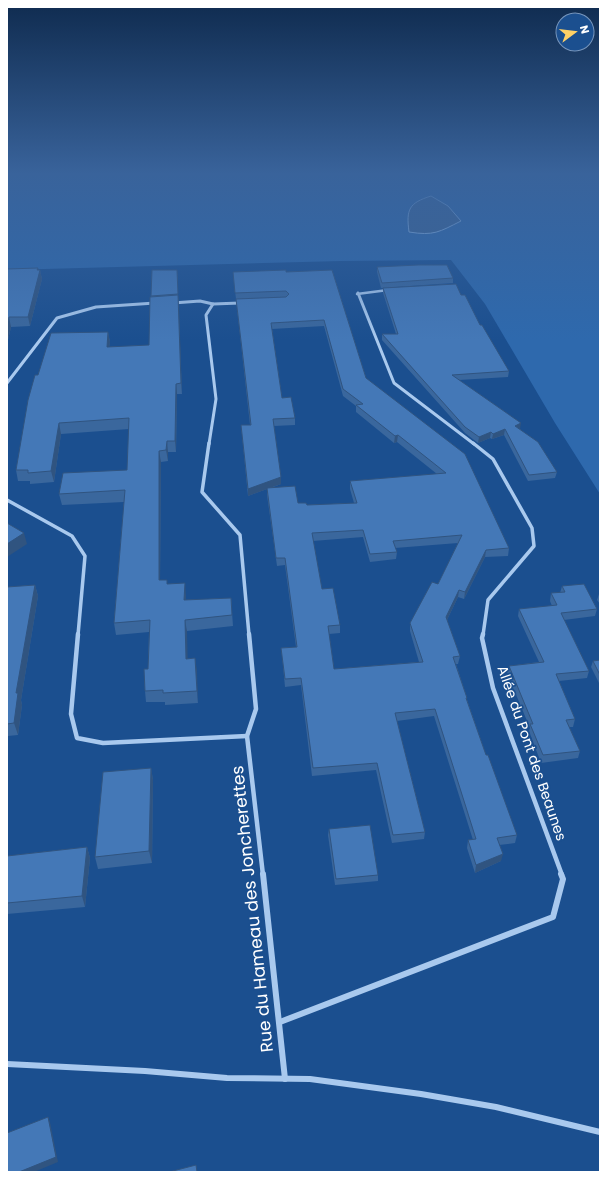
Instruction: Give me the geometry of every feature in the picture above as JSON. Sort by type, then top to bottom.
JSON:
[{"type":"street","name":"Allée du Pont des Beaunes","points":[[280,1022],[553,917],[563,879],[493,688],[482,638],[488,600],[534,546],[532,528],[493,459],[394,383],[357,294],[393,289]]},
{"type":"street","points":[[171,303],[200,301],[213,304],[242,302]]},
{"type":"street","points":[[7,384],[57,318],[96,307],[156,303]]},
{"type":"street","name":"Rue du Hameau des Joncherettes","points":[[213,304],[206,315],[216,399],[202,492],[240,535],[256,709],[247,736],[280,1022],[285,1079]]},
{"type":"street","points":[[7,500],[72,536],[85,556],[71,714],[77,738],[103,744],[247,736]]},
{"type":"street","points":[[7,1064],[145,1071],[227,1078],[310,1079],[421,1094],[496,1107],[600,1132]]},
{"type":"shaded area","points":[[7,229],[600,229],[600,494],[555,423],[485,304],[451,260],[341,261],[7,270]]},
{"type":"shaded area","points":[[409,229],[444,229],[425,234],[409,232]]},
{"type":"building","points":[[447,265],[453,278],[382,283],[377,267]]},
{"type":"building","points":[[38,268],[37,270],[40,270],[28,317],[9,317],[7,326],[7,269]]},
{"type":"building","points":[[152,270],[177,270],[178,294],[151,296]]},
{"type":"building","points":[[332,270],[366,378],[465,454],[509,548],[486,550],[465,592],[459,590],[446,617],[460,656],[453,657],[466,698],[517,835],[497,838],[503,854],[476,865],[468,840],[476,839],[435,709],[395,713],[425,832],[393,835],[377,763],[313,768],[301,678],[285,679],[281,648],[297,647],[285,558],[276,558],[267,488],[295,486],[298,503],[306,503],[307,505],[357,503],[350,481],[446,473],[398,435],[395,436],[356,405],[363,404],[343,389],[324,320],[271,323],[282,398],[291,397],[295,418],[273,419],[281,477],[248,489],[241,425],[251,425],[236,299],[286,297],[289,294],[286,291],[235,293],[233,272]],"holes":[[[363,530],[370,554],[397,552],[393,541],[462,535],[438,584],[432,582],[410,623],[423,662],[334,669],[328,626],[340,625],[333,588],[322,589],[312,533]]]},
{"type":"building","points":[[456,284],[461,295],[465,295],[480,325],[482,325],[509,371],[452,375],[521,423],[515,426],[538,442],[557,472],[529,475],[505,429],[493,434],[491,432],[479,437],[465,427],[382,334],[398,334],[383,288]]},
{"type":"building","points":[[178,295],[181,383],[176,384],[175,441],[167,441],[166,450],[159,451],[159,580],[167,580],[167,584],[185,583],[184,600],[231,598],[232,615],[185,620],[186,659],[195,658],[197,691],[163,693],[163,690],[145,691],[144,669],[148,669],[150,620],[114,623],[125,490],[59,494],[63,473],[127,470],[129,418],[59,423],[51,471],[28,473],[28,470],[16,470],[28,400],[35,375],[38,375],[51,333],[108,332],[107,347],[149,345],[150,297]]},
{"type":"building","points":[[7,523],[24,533],[7,544]]},
{"type":"building","points":[[584,584],[597,609],[561,613],[589,671],[556,674],[575,719],[566,720],[580,751],[543,755],[530,724],[533,724],[509,666],[544,662],[519,609],[557,605],[551,593],[565,592],[562,586]]},
{"type":"building","points":[[35,585],[16,693],[18,693],[14,723],[7,724],[7,587]]},
{"type":"building","points":[[600,660],[600,675],[593,661]]},
{"type":"building","points":[[151,768],[149,851],[95,857],[103,772]]},
{"type":"building","points":[[370,825],[378,875],[336,879],[329,829]]},
{"type":"building","points":[[87,847],[82,896],[7,903],[7,856]]},
{"type":"building","points":[[48,1117],[56,1157],[19,1172],[7,1172],[7,1133]]},
{"type":"building","points":[[196,1165],[197,1172],[169,1172]]}]
